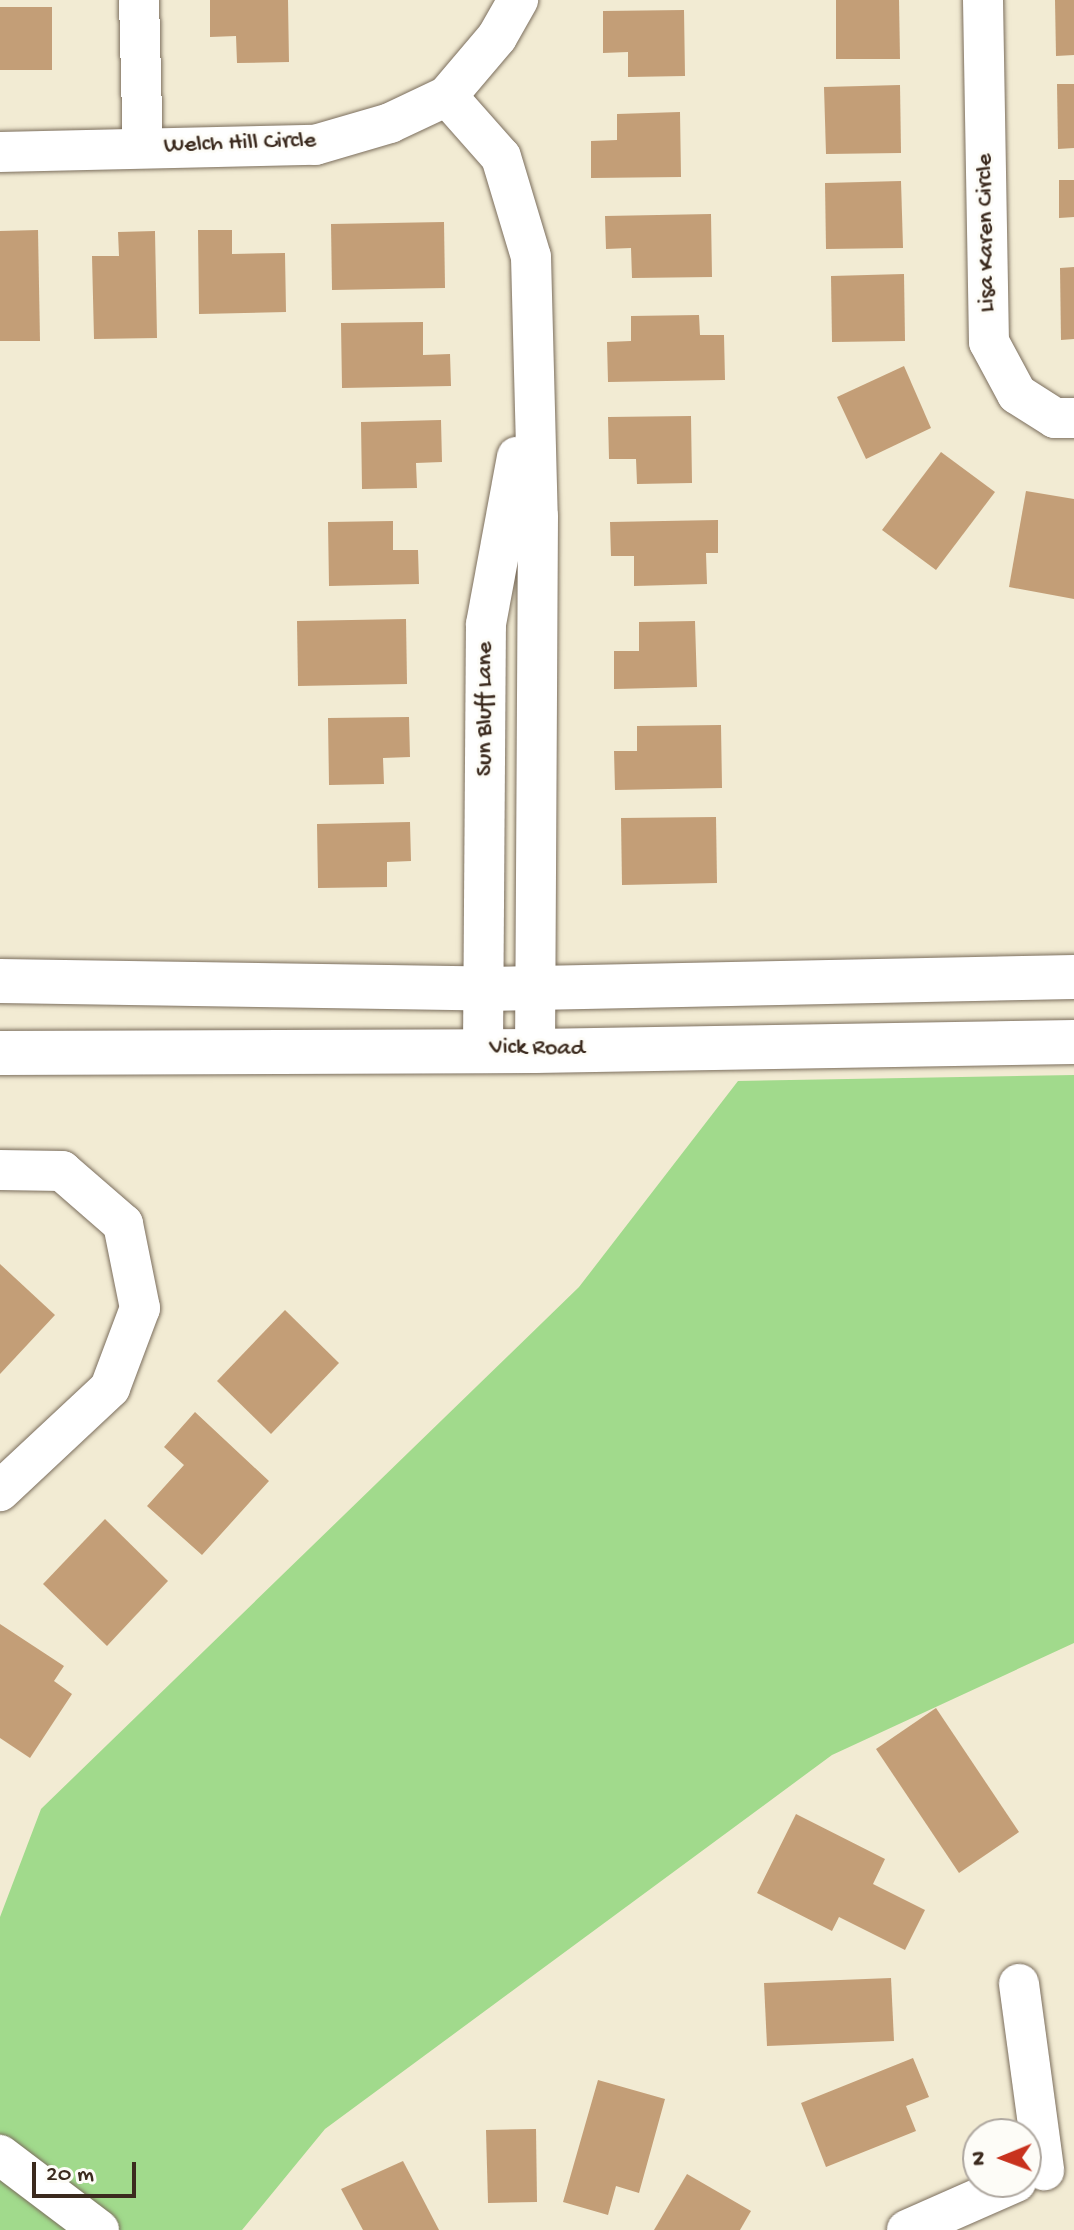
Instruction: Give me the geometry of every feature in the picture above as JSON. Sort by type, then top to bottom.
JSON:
[{"type":"street","points":[[139,0],[143,148]]},
{"type":"street","name":"Welch Hill Circle","points":[[0,152],[315,145],[390,123],[447,96],[497,37],[518,0]]},
{"type":"street","name":"Lisa Karen Circle","points":[[983,0],[989,342],[1017,394],[1055,418],[1074,418]]},
{"type":"street","name":"Sun Bluff Lane","points":[[447,96],[501,157],[531,257],[530,374],[538,532],[535,1051]]},
{"type":"street","name":"Sun Bluff Lane","points":[[483,1048],[486,624],[530,374]]},
{"type":"street","points":[[0,981],[484,989],[1074,977]]},
{"type":"street","name":"Vick Road","points":[[0,1053],[483,1048],[535,1051],[1074,1042]]},
{"type":"street","points":[[0,1170],[62,1171],[123,1224],[140,1308],[110,1388],[0,1491]]},
{"type":"street","points":[[1019,1984],[1034,2118]]},
{"type":"street","points":[[0,2155],[99,2230]]},
{"type":"street","points":[[907,2230],[986,2198]]},
{"type":"green space","points":[[1074,1075],[1074,1643],[832,1755],[325,2129],[242,2230],[0,2230],[0,1917],[41,1809],[579,1287],[738,1081]]},
{"type":"building","points":[[210,0],[288,0],[289,62],[237,63],[236,36],[210,37]]},
{"type":"building","points":[[836,0],[899,0],[900,59],[836,59]]},
{"type":"building","points":[[1055,0],[1074,0],[1074,55],[1056,56]]},
{"type":"building","points":[[0,7],[52,7],[52,70],[0,70]]},
{"type":"building","points":[[684,10],[685,76],[628,77],[628,52],[603,53],[603,11]]},
{"type":"building","points":[[1057,84],[1074,84],[1074,148],[1058,149]]},
{"type":"building","points":[[900,85],[901,153],[826,154],[824,87]]},
{"type":"building","points":[[680,112],[681,177],[591,178],[591,141],[617,140],[617,114]]},
{"type":"building","points":[[1059,180],[1074,180],[1074,217],[1059,218]]},
{"type":"building","points":[[901,181],[903,248],[826,249],[825,183]]},
{"type":"building","points":[[711,214],[712,277],[632,278],[631,248],[606,249],[605,216]]},
{"type":"building","points":[[444,222],[445,288],[332,290],[331,224]]},
{"type":"building","points":[[38,230],[40,341],[0,341],[0,231]]},
{"type":"building","points":[[198,230],[232,230],[232,254],[285,253],[286,312],[199,314]]},
{"type":"building","points":[[155,231],[157,338],[94,339],[92,256],[119,256],[118,232]]},
{"type":"building","points":[[1074,267],[1074,339],[1061,340],[1060,268]]},
{"type":"building","points":[[904,274],[905,341],[832,342],[831,276]]},
{"type":"building","points":[[699,315],[700,335],[724,335],[725,380],[608,382],[607,342],[631,341],[631,316]]},
{"type":"building","points":[[423,322],[423,355],[450,354],[451,386],[342,388],[341,323]]},
{"type":"building","points":[[904,366],[931,428],[866,459],[837,397]]},
{"type":"building","points":[[691,416],[692,483],[637,484],[636,459],[609,459],[608,417]]},
{"type":"building","points":[[441,420],[442,462],[416,463],[417,488],[362,489],[361,422]]},
{"type":"building","points":[[941,452],[995,492],[936,570],[882,530]]},
{"type":"building","points":[[1026,491],[1074,499],[1074,599],[1009,587]]},
{"type":"building","points":[[718,520],[718,553],[706,553],[707,584],[634,586],[634,556],[611,556],[610,522]]},
{"type":"building","points":[[393,521],[393,550],[418,550],[419,584],[329,586],[328,522]]},
{"type":"building","points":[[406,619],[407,684],[298,686],[297,621]]},
{"type":"building","points":[[695,621],[697,687],[614,689],[614,651],[639,651],[639,622]]},
{"type":"building","points":[[409,717],[410,757],[383,758],[384,784],[329,785],[328,718]]},
{"type":"building","points":[[721,725],[722,788],[615,790],[614,751],[637,751],[637,726]]},
{"type":"building","points":[[716,817],[717,883],[622,885],[621,818]]},
{"type":"building","points":[[410,822],[411,861],[387,862],[387,887],[318,888],[317,824]]},
{"type":"building","points":[[0,1264],[55,1315],[0,1374]]},
{"type":"building","points":[[285,1310],[339,1363],[271,1434],[217,1381]]},
{"type":"building","points":[[195,1412],[269,1481],[202,1555],[147,1506],[184,1465],[164,1447]]},
{"type":"building","points":[[105,1519],[168,1581],[107,1646],[43,1584]]},
{"type":"building","points":[[0,1624],[64,1666],[54,1681],[72,1694],[30,1758],[0,1738]]},
{"type":"building","points":[[936,1708],[1019,1832],[959,1873],[876,1749]]},
{"type":"building","points":[[796,1814],[885,1859],[873,1884],[925,1910],[905,1950],[839,1917],[832,1931],[757,1893]]},
{"type":"building","points":[[891,1978],[894,2041],[767,2046],[764,1983]]},
{"type":"building","points":[[913,2058],[929,2097],[906,2106],[916,2131],[826,2167],[801,2103]]},
{"type":"building","points":[[598,2080],[665,2099],[639,2193],[616,2186],[608,2215],[563,2202]]},
{"type":"building","points":[[536,2129],[537,2202],[488,2203],[486,2130]]},
{"type":"building","points":[[403,2161],[439,2230],[363,2230],[341,2189]]},
{"type":"building","points":[[687,2174],[751,2211],[740,2230],[654,2230]]}]
